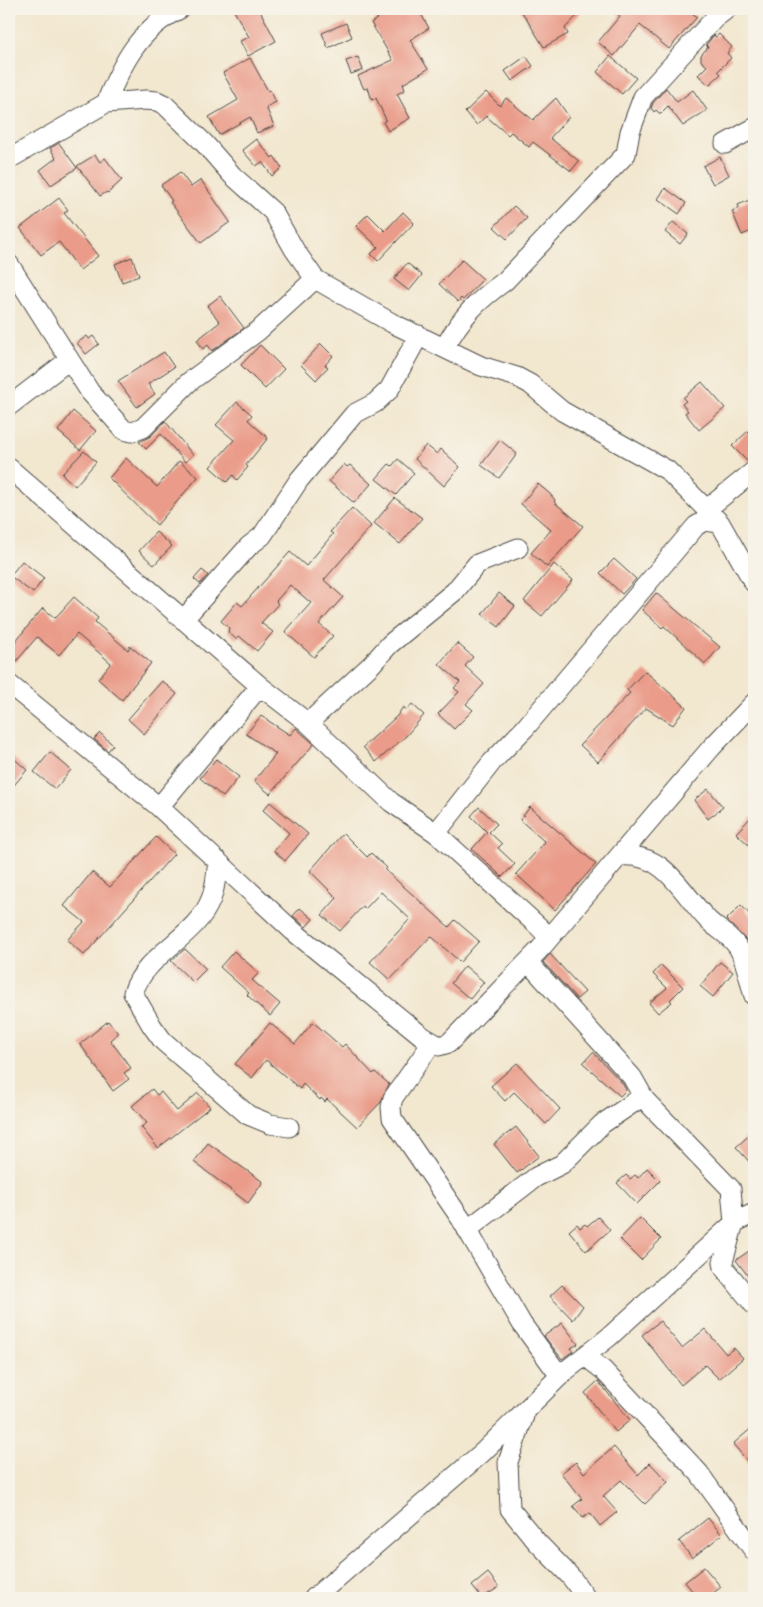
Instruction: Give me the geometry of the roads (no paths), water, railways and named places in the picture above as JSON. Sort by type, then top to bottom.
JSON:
[{"type":"street","points":[[106,103],[121,67],[137,42],[156,23],[180,9]]},
{"type":"street","points":[[445,347],[459,321],[481,298],[505,281],[626,154],[630,132],[643,97],[714,20],[727,9]]},
{"type":"street","points":[[9,159],[106,103],[146,100],[157,101],[165,105],[204,143],[232,175],[273,212],[294,249],[316,279],[392,323],[481,366],[517,377],[530,384],[562,411],[667,470],[720,523],[754,583]]},
{"type":"street","points":[[724,144],[754,128]]},
{"type":"street","points":[[9,264],[90,392],[124,430],[132,432],[143,428],[188,382],[258,331],[316,279]]},
{"type":"street","points":[[183,620],[249,546],[262,536],[299,480],[354,414],[375,403],[389,390],[419,335]]},
{"type":"street","points":[[9,406],[69,360]]},
{"type":"street","points":[[9,468],[260,686],[308,723],[391,802],[436,833],[546,933],[546,940]]},
{"type":"street","points":[[708,509],[754,471]]},
{"type":"street","points":[[436,833],[492,762],[525,728],[696,526],[704,521],[720,523]]},
{"type":"street","points":[[308,723],[371,665],[390,644],[455,591],[477,564],[518,548]]},
{"type":"street","points":[[9,684],[159,807],[293,931],[432,1043],[439,1046],[449,1043],[528,962],[621,856],[711,748],[754,703]]},
{"type":"street","points":[[159,807],[260,686]]},
{"type":"street","points":[[621,856],[638,855],[651,860],[672,877],[707,920],[738,947],[754,996]]},
{"type":"street","points":[[218,861],[213,894],[200,918],[144,973],[134,994],[147,1019],[163,1041],[248,1115],[270,1124],[289,1127]]},
{"type":"street","points":[[528,962],[632,1077],[646,1100],[730,1189],[734,1223],[723,1262],[724,1268],[754,1305]]},
{"type":"street","points":[[432,1043],[393,1098],[391,1107],[392,1118],[468,1230],[522,1324],[554,1368],[564,1372]]},
{"type":"street","points":[[468,1230],[530,1182],[562,1164],[602,1124],[639,1099],[646,1100]]},
{"type":"street","points":[[314,1598],[483,1452],[564,1372],[609,1338],[734,1223],[754,1213]]},
{"type":"street","points":[[585,1356],[603,1370],[699,1473],[754,1551]]},
{"type":"street","points":[[525,1412],[508,1462],[510,1509],[537,1542],[571,1577],[586,1598]]}]
